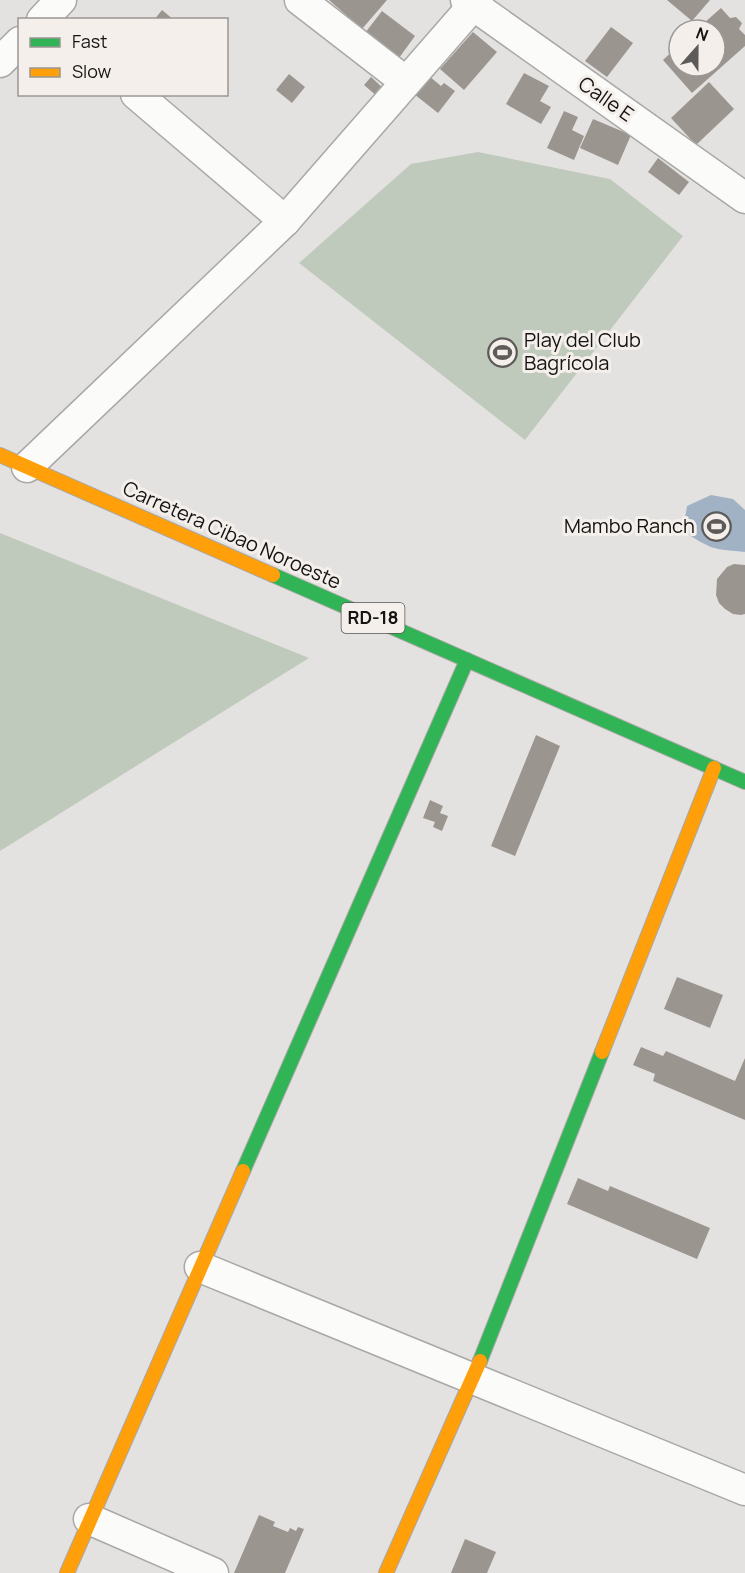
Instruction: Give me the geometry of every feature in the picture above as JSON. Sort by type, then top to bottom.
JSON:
[{"type":"street","points":[[300,0],[406,82]]},
{"type":"street","points":[[14,461],[285,221],[473,2]]},
{"type":"street","name":"Calle E","points":[[473,2],[745,198]]},
{"type":"street","points":[[0,62],[18,44]]},
{"type":"street","points":[[138,96],[285,221]]},
{"type":"street","name":"Carretera Cibao Noroeste","points":[[14,461],[745,782]]},
{"type":"street","points":[[67,1573],[467,660]]},
{"type":"street","points":[[386,1573],[473,1378],[714,768]]},
{"type":"street","points":[[200,1267],[745,1490]]},
{"type":"street","points":[[89,1519],[213,1573]]},
{"type":"green space","name":"Play del Club Bagrícola","points":[[478,152],[610,179],[683,236],[525,440],[299,263],[411,164]]},
{"type":"green space","points":[[0,533],[309,658],[0,851]]},
{"type":"water","name":"Mambo Ranch","points":[[711,495],[733,499],[745,510],[745,552],[715,548],[688,534],[685,518],[687,506]]},
{"type":"building","points":[[329,0],[387,0],[362,29]]},
{"type":"building","points":[[667,0],[710,0],[695,18],[688,18]]},
{"type":"building","points":[[721,8],[730,18],[736,17],[742,23],[739,29],[745,35],[745,46],[727,62],[727,18],[710,18]]},
{"type":"building","points":[[162,10],[172,18],[156,18]]},
{"type":"building","points":[[382,11],[415,36],[399,58],[365,33]]},
{"type":"building","points":[[611,27],[633,43],[607,77],[585,61]]},
{"type":"building","points":[[473,32],[497,52],[464,90],[440,69]]},
{"type":"building","points":[[524,73],[549,86],[540,101],[551,107],[541,124],[506,104]]},
{"type":"building","points":[[289,74],[305,87],[292,103],[276,90]]},
{"type":"building","points":[[429,76],[441,86],[444,83],[455,91],[438,113],[414,94]]},
{"type":"building","points":[[371,77],[385,90],[378,97],[364,85]]},
{"type":"building","points":[[679,78],[709,78],[692,93]]},
{"type":"building","points":[[709,82],[734,109],[696,145],[671,118]]},
{"type":"building","points":[[564,111],[578,117],[572,130],[584,136],[574,160],[547,148]]},
{"type":"building","points":[[593,119],[631,135],[618,165],[580,148]]},
{"type":"building","points":[[658,158],[689,182],[679,195],[648,172]]},
{"type":"building","points":[[734,564],[745,565],[745,614],[741,615],[733,614],[725,609],[719,603],[716,595],[717,579],[727,567]]},
{"type":"building","points":[[536,735],[560,746],[515,856],[491,846]]},
{"type":"building","points":[[430,800],[443,806],[440,813],[448,816],[442,831],[433,827],[435,822],[423,818]]},
{"type":"building","points":[[677,977],[723,995],[710,1028],[664,1009]]},
{"type":"building","points":[[641,1047],[663,1056],[666,1051],[735,1081],[745,1058],[745,1120],[653,1081],[655,1074],[633,1065]]},
{"type":"building","points":[[578,1178],[608,1191],[610,1186],[710,1228],[697,1259],[567,1204]]},
{"type":"building","points":[[259,1515],[275,1522],[273,1526],[288,1532],[290,1528],[296,1531],[298,1527],[304,1529],[285,1573],[234,1573]]},
{"type":"building","points":[[465,1539],[496,1552],[487,1573],[451,1573]]},
{"type":"traffic: fast","points":[[273,575],[745,782]]},
{"type":"traffic: fast","points":[[243,1171],[467,660]]},
{"type":"traffic: fast","points":[[480,1361],[602,1052]]},
{"type":"traffic: slow","points":[[0,455],[273,575]]},
{"type":"traffic: slow","points":[[602,1052],[714,768]]},
{"type":"traffic: slow","points":[[67,1573],[243,1171]]},
{"type":"traffic: slow","points":[[386,1573],[480,1361]]},
{"type":"place","name":"Play del Club Bagrícola","points":[[503,352]]},
{"type":"place","name":"Mambo Ranch","points":[[716,526]]}]
